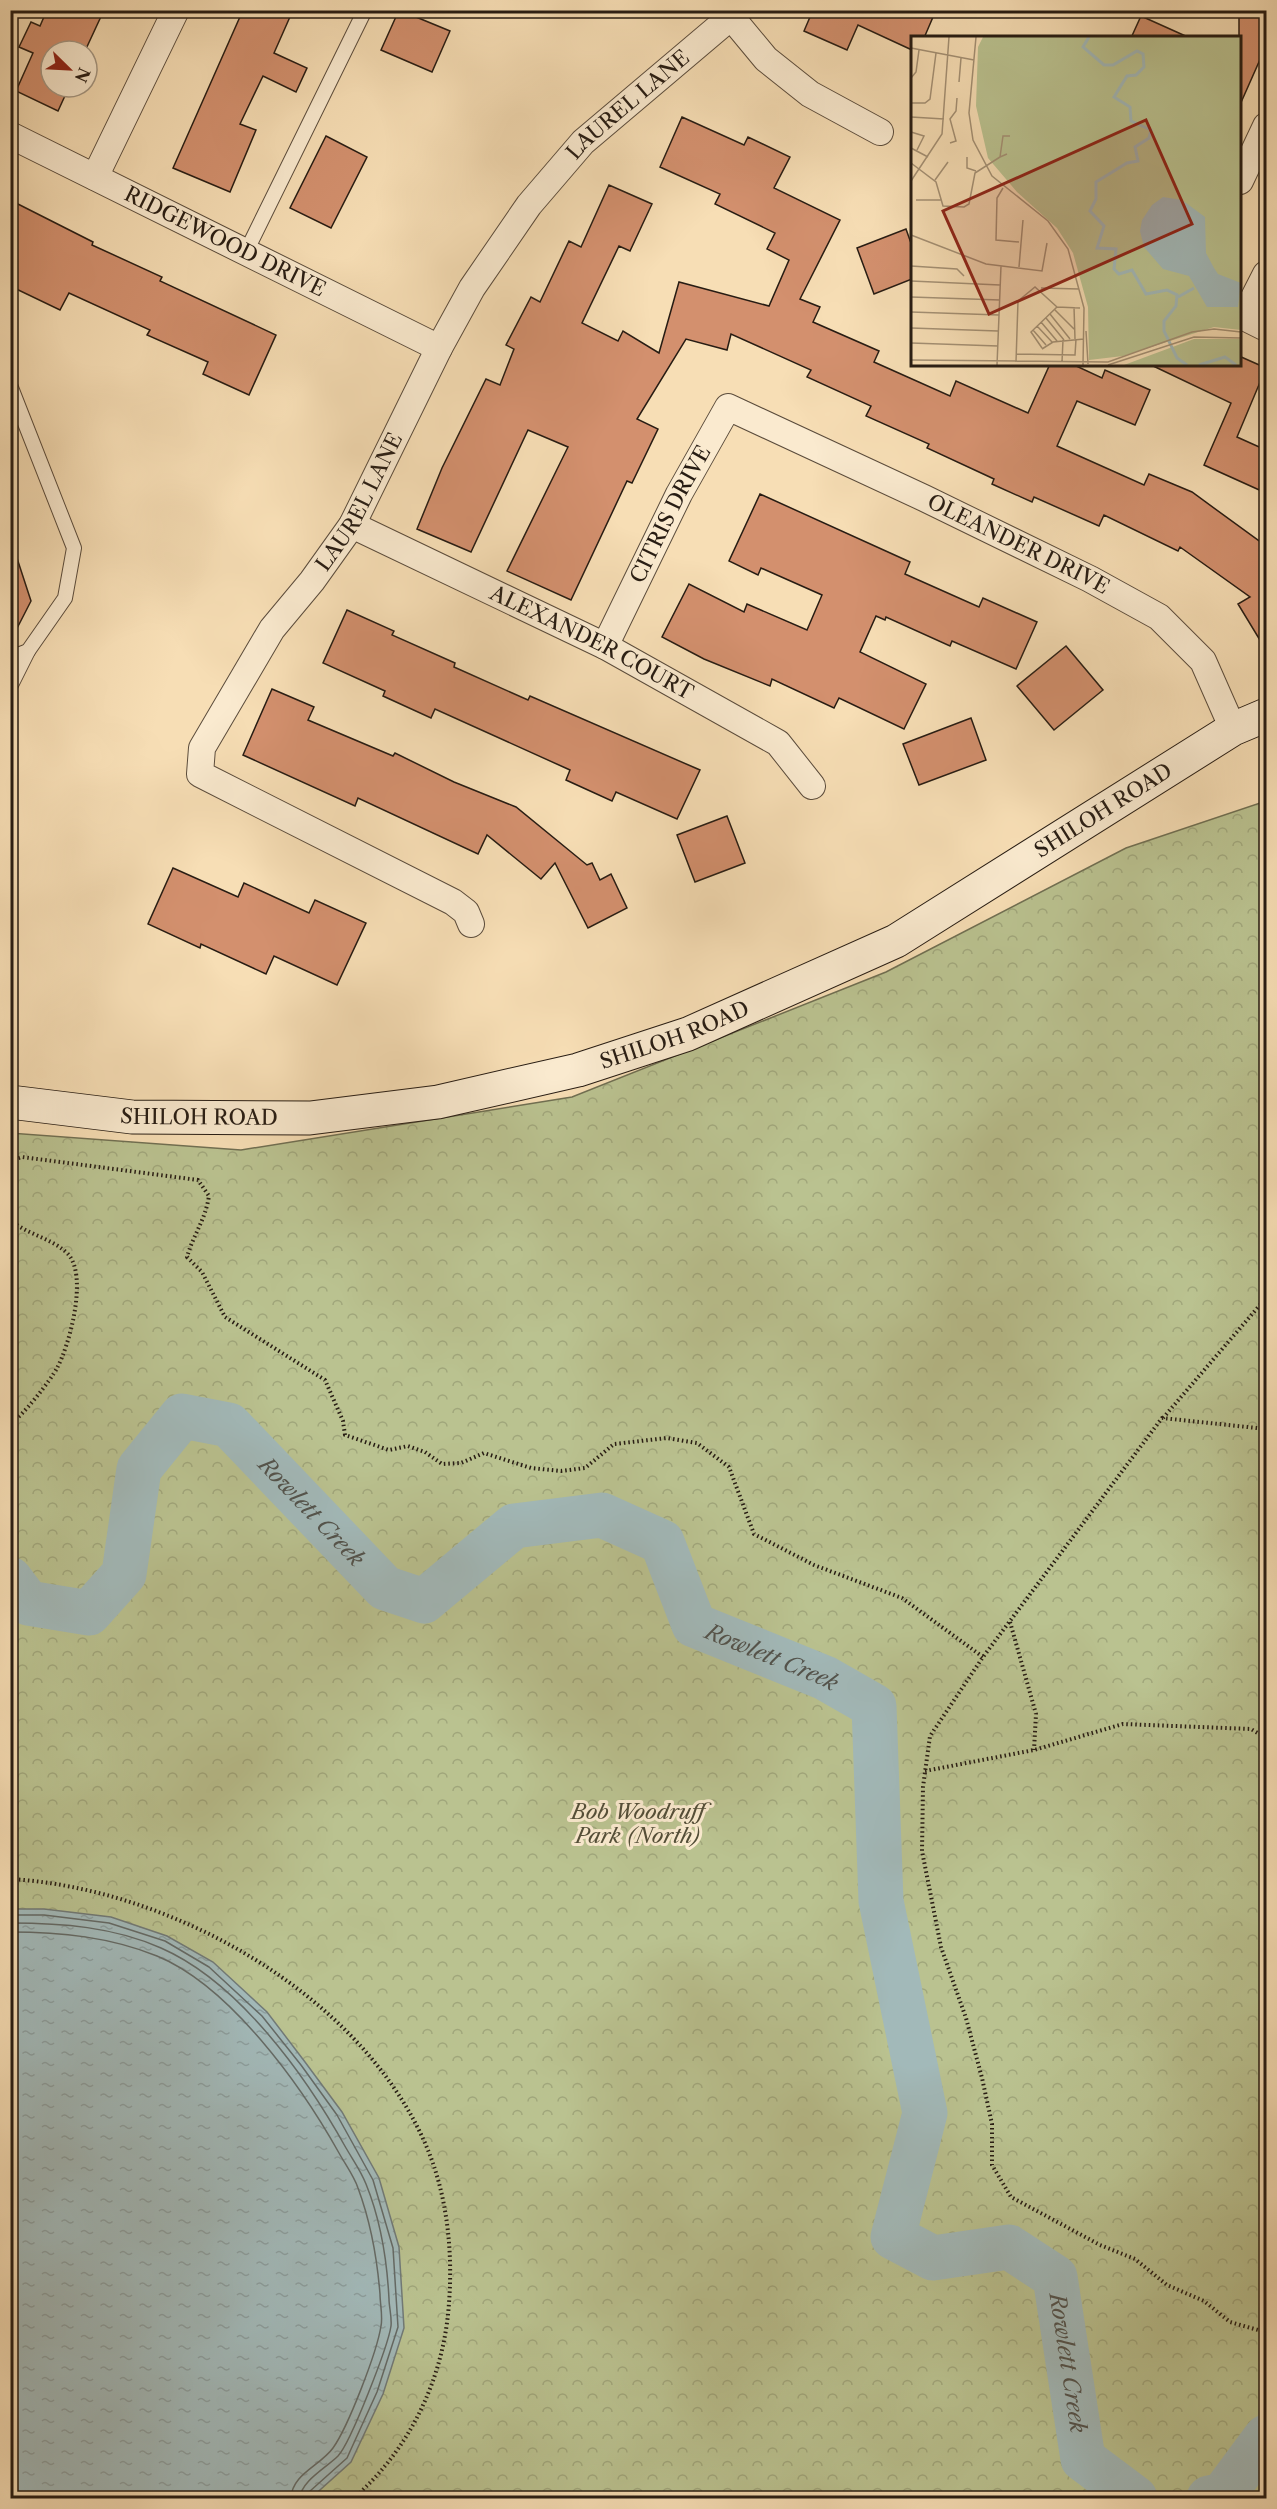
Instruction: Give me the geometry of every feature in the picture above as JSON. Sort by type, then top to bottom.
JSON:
[{"type":"main road","name":"SHILOH ROAD","points":[[10,1102],[132,1117],[310,1118],[438,1102],[578,1070],[688,1034],[896,941],[1233,729],[1266,715]]},
{"type":"street","points":[[95,177],[176,10]]},
{"type":"street","points":[[736,14],[766,59],[801,87],[880,132]]},
{"type":"street","name":"LAUREL LANE","points":[[471,924],[466,912],[453,902],[200,774],[202,747],[272,629],[312,581],[352,525],[438,348],[472,288],[529,205],[583,142],[736,14]]},
{"type":"street","points":[[1241,175],[1255,134]]},
{"type":"street","name":"RIDGEWOOD DRIVE","points":[[10,135],[438,348]]},
{"type":"street","points":[[1250,320],[1266,273]]},
{"type":"street","name":"CITRIS DRIVE","points":[[605,646],[679,494],[728,407],[750,416]]},
{"type":"street","name":"OLEANDER DRIVE","points":[[750,416],[1090,579],[1159,617],[1203,661],[1233,729]]},
{"type":"street","name":"ALEXANDER COURT","points":[[352,525],[605,646],[778,744],[812,786]]},
{"type":"lane","points":[[246,252],[365,10]]},
{"type":"lane","points":[[10,385],[74,548],[66,598],[28,651],[10,687]]},
{"type":"lane","points":[[10,658],[28,651]]},
{"type":"path","points":[[10,1161],[22,1157],[198,1180],[209,1196],[206,1216],[192,1240],[187,1257],[202,1272],[225,1317],[325,1380],[343,1421],[345,1434],[389,1450],[408,1446],[425,1452],[442,1464],[461,1463],[484,1453],[531,1468],[561,1471],[585,1468],[614,1444],[667,1437],[697,1443],[729,1467],[754,1534],[814,1565],[902,1598],[983,1657]]},
{"type":"path","points":[[10,1219],[19,1228],[41,1234],[70,1256],[79,1287],[57,1368],[10,1424]]},
{"type":"path","points":[[1266,1298],[1162,1418],[983,1657],[930,1736],[925,1771],[922,1851],[941,1947],[966,2018],[982,2078],[992,2124],[992,2164],[1011,2196],[1083,2236],[1135,2259],[1167,2285],[1204,2301],[1230,2322],[1258,2330],[1266,2328]]},
{"type":"path","points":[[1162,1418],[1266,1430]]},
{"type":"path","points":[[1010,1622],[1036,1714],[1034,1750]]},
{"type":"path","points":[[925,1771],[1034,1750],[1123,1725],[1251,1728],[1266,1738]]},
{"type":"path","points":[[10,1879],[60,1885],[125,1900],[192,1925],[232,1946],[277,1974],[338,2025],[372,2060],[412,2117],[426,2146],[445,2213],[450,2278],[446,2334],[431,2384],[408,2434],[387,2463],[354,2499]]},
{"type":"green space","name":"Bob Woodruff Park (North)","points":[[1266,801],[1266,2498],[11,2498],[10,1133],[241,1150],[572,1097],[886,972],[1126,848]]},
{"type":"water","points":[[11,1909],[44,1909],[111,1917],[167,1936],[213,1962],[267,2012],[342,2112],[379,2178],[399,2247],[404,2328],[383,2394],[351,2462],[311,2498],[11,2498]]},
{"type":"building","points":[[47,10],[104,10],[91,39],[39,39],[39,99],[64,99],[58,111],[16,91],[33,53],[19,47],[31,22],[40,26]]},
{"type":"building","points":[[243,10],[293,10],[274,53],[307,68],[296,92],[263,76],[240,124],[256,130],[230,192],[173,168]]},
{"type":"building","points":[[399,10],[450,31],[432,72],[381,50]]},
{"type":"building","points":[[813,10],[936,10],[925,36],[911,36],[911,50],[858,25],[847,50],[804,31]]},
{"type":"building","points":[[1239,10],[1266,10],[1266,46],[1241,102],[1241,36],[1239,36]]},
{"type":"building","points":[[1141,16],[1186,36],[1132,36]]},
{"type":"building","points":[[682,117],[744,145],[748,137],[790,157],[774,188],[840,220],[800,299],[820,307],[813,322],[879,351],[874,362],[950,396],[956,381],[1028,413],[1049,366],[1076,366],[1102,378],[1105,370],[1150,390],[1135,425],[1077,401],[1057,446],[1144,485],[1149,474],[1192,492],[1266,546],[1266,650],[1238,604],[1250,597],[1180,547],[1178,551],[1104,515],[1099,526],[1034,497],[1032,502],[992,484],[994,479],[927,448],[929,444],[866,416],[871,406],[807,377],[811,370],[731,334],[727,350],[686,339],[637,419],[658,429],[632,483],[627,481],[571,600],[507,571],[568,447],[528,430],[471,552],[417,529],[442,468],[486,379],[500,385],[514,349],[506,345],[531,297],[540,302],[569,241],[581,247],[609,185],[652,204],[630,251],[619,246],[582,323],[618,341],[623,331],[659,353],[679,282],[769,306],[789,260],[767,249],[775,233],[715,204],[720,194],[660,167]]},
{"type":"building","points":[[326,136],[367,157],[331,228],[290,208]]},
{"type":"building","points":[[10,200],[93,242],[92,245],[162,277],[160,281],[276,335],[249,395],[203,374],[208,362],[147,335],[150,330],[69,293],[60,310],[10,286]]},
{"type":"building","points":[[906,229],[911,243],[911,279],[874,294],[857,248]]},
{"type":"building","points":[[1241,357],[1266,368],[1237,437],[1266,450],[1266,493],[1204,465],[1231,403],[1153,366],[1241,366]]},
{"type":"building","points":[[760,494],[910,562],[905,574],[979,607],[983,598],[1037,622],[1016,669],[952,641],[950,646],[886,617],[885,620],[876,616],[860,652],[926,684],[904,729],[839,698],[834,708],[772,679],[770,686],[704,659],[662,637],[689,584],[744,612],[747,604],[807,630],[822,595],[761,568],[758,575],[729,561]]},
{"type":"building","points":[[14,549],[31,601],[10,642],[10,550]]},
{"type":"building","points":[[347,610],[394,631],[392,635],[455,663],[454,667],[528,700],[530,696],[700,770],[677,819],[616,792],[612,801],[566,780],[570,770],[435,709],[431,718],[383,696],[385,691],[323,663]]},
{"type":"building","points":[[1066,646],[1103,690],[1054,730],[1017,686]]},
{"type":"building","points":[[272,689],[314,707],[308,720],[393,756],[395,753],[454,782],[516,807],[587,865],[592,863],[600,880],[611,874],[627,908],[588,928],[555,863],[541,879],[487,835],[478,854],[358,798],[355,806],[243,755]]},
{"type":"building","points":[[971,718],[986,760],[919,785],[903,744]]},
{"type":"building","points":[[727,816],[745,863],[695,882],[677,835]]},
{"type":"building","points":[[173,868],[238,897],[244,883],[309,913],[315,900],[366,923],[337,985],[274,956],[266,974],[201,944],[200,948],[148,924]]},
{"type":"waterway","name":"Rowlett Creek","points":[[10,1579],[28,1603],[89,1613],[124,1574],[139,1469],[182,1416],[229,1425],[385,1588],[424,1601],[514,1526],[602,1515],[662,1542],[694,1625],[825,1678],[874,1706],[881,1901],[925,2113],[893,2237],[933,2258],[1009,2247],[1055,2277],[1083,2459],[1135,2498]]},
{"type":"waterway","name":"Rowlett Creek","points":[[1209,2498],[1223,2495],[1266,2437]]}]
